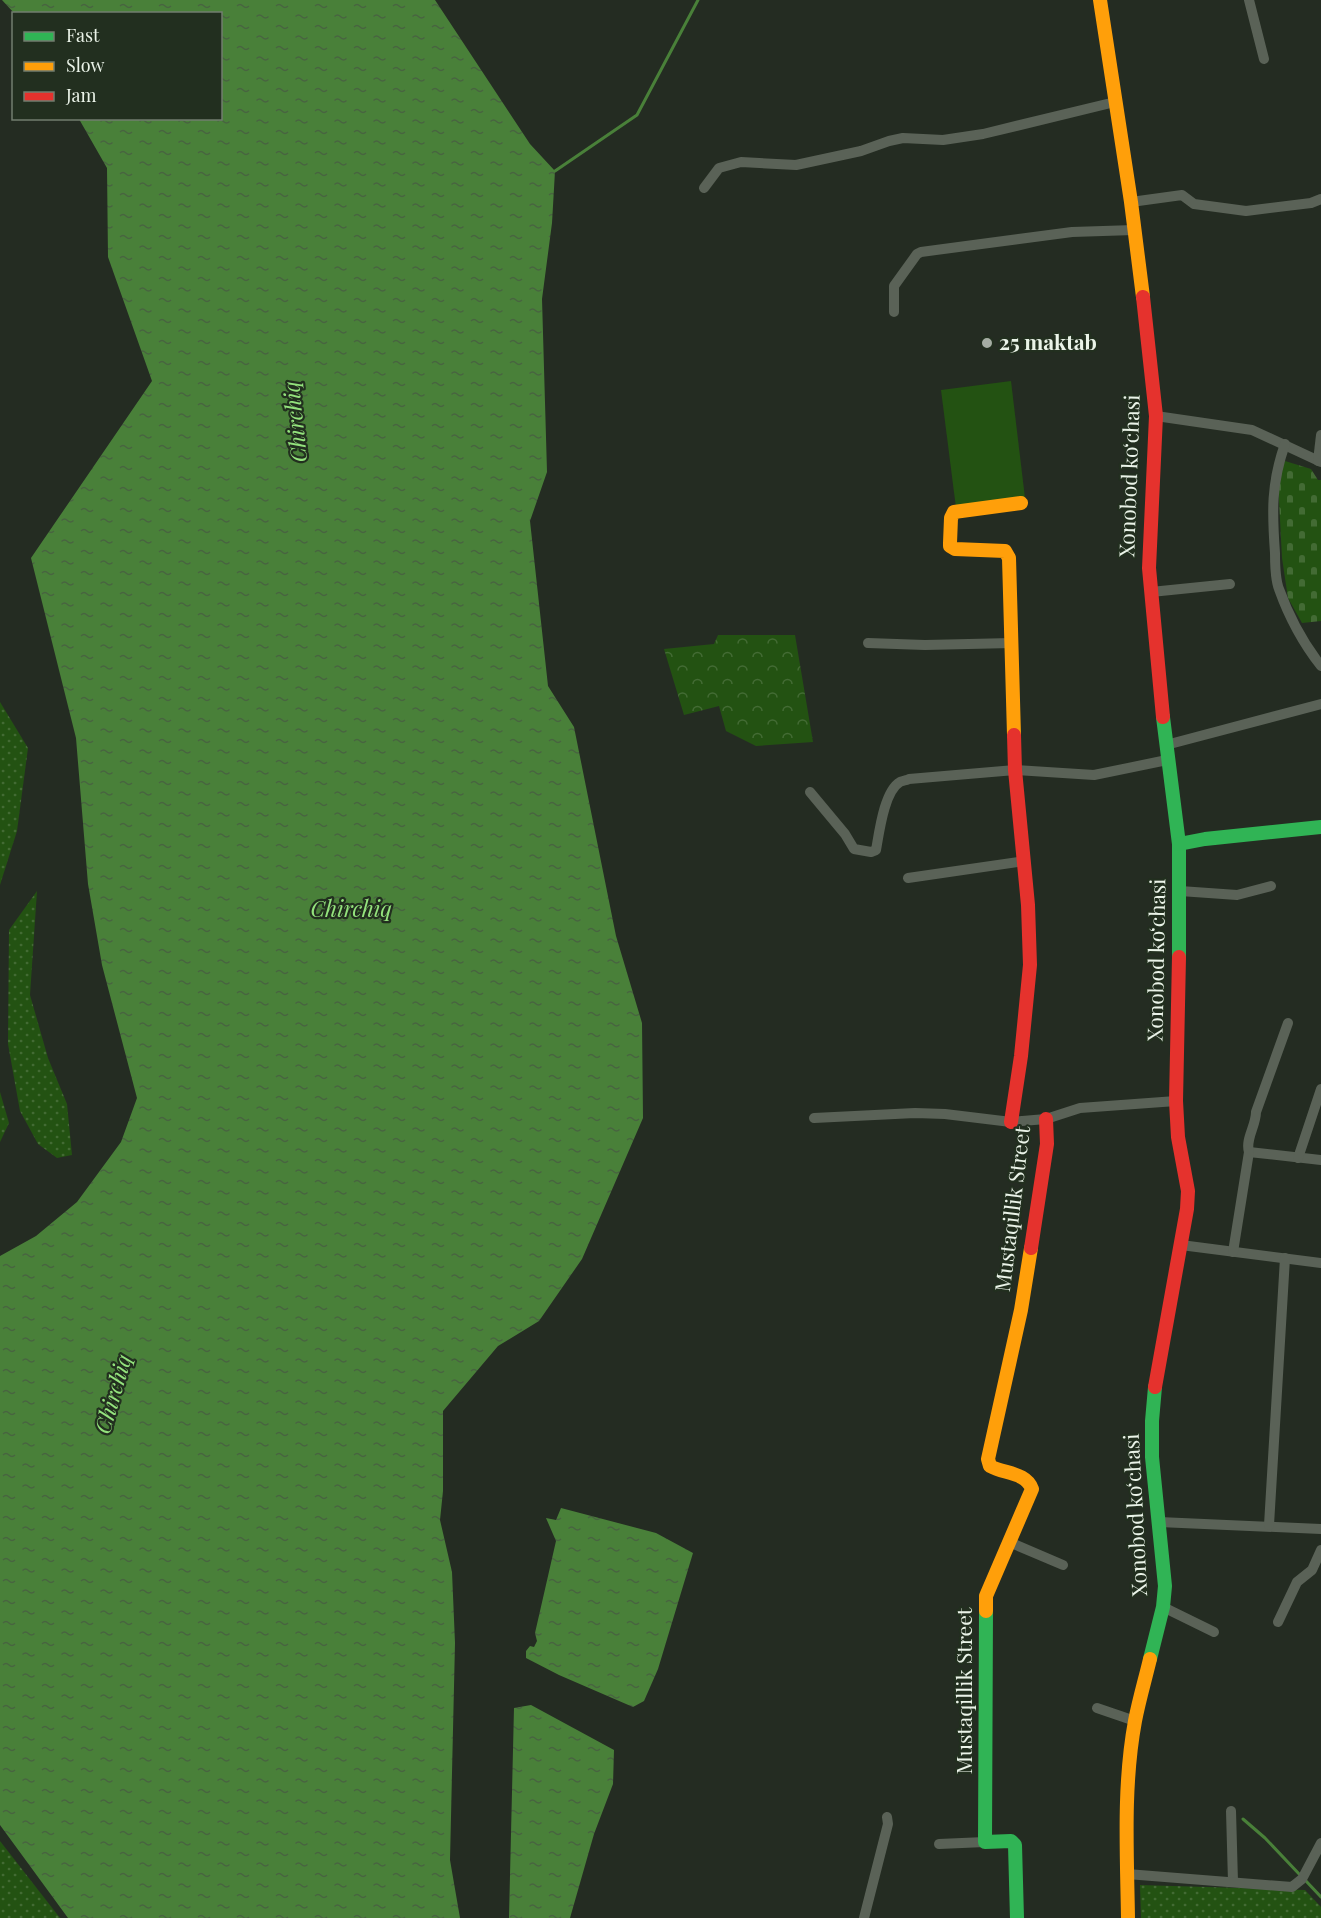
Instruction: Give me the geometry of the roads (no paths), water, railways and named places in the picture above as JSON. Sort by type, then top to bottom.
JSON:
[{"type":"main road","name":"Xonobod koʻchasi","points":[[1100,0],[1131,202],[1156,416],[1149,568],[1167,760],[1179,844],[1176,1101],[1178,1137],[1188,1191],[1187,1209],[1155,1389],[1152,1421],[1152,1457],[1165,1575],[1162,1607],[1135,1722],[1127,1794],[1128,1918]]},
{"type":"main road","points":[[1011,1122],[1021,1056],[1030,965],[1029,905],[1015,770],[1008,553],[1000,549],[952,548],[950,543],[951,518],[954,512],[1021,503]]},
{"type":"main road","points":[[1179,844],[1205,839],[1321,827]]},
{"type":"main road","name":"Mustaqillik Street","points":[[984,1842],[986,1596],[1032,1489],[1028,1480],[993,1468],[988,1459],[1021,1310],[1047,1144],[1046,1119]]},
{"type":"main road","points":[[984,1842],[1011,1841],[1015,1845],[1017,1918]]},
{"type":"street","points":[[1249,0],[1264,59]]},
{"type":"street","points":[[704,188],[719,168],[741,162],[796,165],[861,151],[903,138],[943,140],[983,134],[1115,102]]},
{"type":"street","points":[[1131,202],[1182,195],[1194,204],[1246,211],[1311,203],[1321,199]]},
{"type":"street","points":[[894,312],[894,286],[921,252],[1072,232],[1134,230]]},
{"type":"street","points":[[1156,416],[1251,430],[1320,461],[1321,435]]},
{"type":"street","points":[[1285,444],[1273,488],[1272,519],[1278,587],[1305,645],[1321,666]]},
{"type":"street","points":[[1151,592],[1230,584]]},
{"type":"street","points":[[868,643],[925,645],[1012,643]]},
{"type":"street","points":[[1166,745],[1321,704]]},
{"type":"street","points":[[810,792],[845,834],[854,849],[871,852],[876,850],[884,808],[896,785],[900,782],[1015,770],[1094,775],[1167,760]]},
{"type":"street","points":[[909,878],[1025,861]]},
{"type":"street","points":[[1179,891],[1237,895],[1271,886]]},
{"type":"street","points":[[1233,1252],[1249,1152],[1247,1146],[1256,1112],[1288,1023]]},
{"type":"street","points":[[1298,1158],[1321,1089]]},
{"type":"street","points":[[814,1118],[915,1113],[945,1114],[1011,1122],[1046,1119],[1080,1108],[1176,1101]]},
{"type":"street","points":[[1249,1152],[1321,1160]]},
{"type":"street","points":[[1181,1245],[1321,1263]]},
{"type":"street","points":[[1269,1526],[1286,1258]]},
{"type":"street","points":[[1159,1522],[1321,1529]]},
{"type":"street","points":[[1008,1542],[1063,1565]]},
{"type":"street","points":[[1278,1622],[1297,1582],[1312,1570],[1321,1550]]},
{"type":"street","points":[[1162,1607],[1214,1632]]},
{"type":"street","points":[[1097,1708],[1135,1722]]},
{"type":"street","points":[[1231,1811],[1233,1882]]},
{"type":"street","points":[[864,1918],[888,1824],[887,1817]]},
{"type":"street","points":[[939,1844],[984,1842]]},
{"type":"street","points":[[1127,1874],[1292,1887],[1306,1872],[1321,1843]]},
{"type":"water","name":"Chirchiq","points":[[2,0],[435,0],[530,144],[555,171],[552,223],[542,299],[547,472],[530,521],[548,686],[574,727],[616,936],[642,1023],[643,1118],[582,1259],[539,1321],[498,1346],[443,1411],[443,1491],[440,1520],[452,1572],[455,1643],[450,1860],[460,1918],[68,1918],[0,1825],[0,1256],[36,1236],[77,1202],[121,1142],[137,1098],[102,965],[88,884],[76,738],[31,558],[152,381],[108,257],[107,168],[80,120],[222,120],[222,12],[13,12]]},
{"type":"water","points":[[561,1508],[656,1533],[693,1553],[658,1669],[644,1701],[633,1707],[526,1658],[526,1651],[530,1646],[534,1647],[537,1641],[535,1633],[556,1541],[546,1518],[556,1520]]},
{"type":"water","points":[[531,1705],[614,1750],[613,1784],[594,1834],[570,1918],[509,1918],[514,1708]]},
{"type":"waterway","points":[[555,171],[637,115],[698,0]]},
{"type":"waterway","points":[[1243,1819],[1265,1838],[1301,1876]]},
{"type":"waterway","points":[[1306,1881],[1321,1897]]},
{"type":"place","name":"25 maktab","points":[[987,343]]}]
